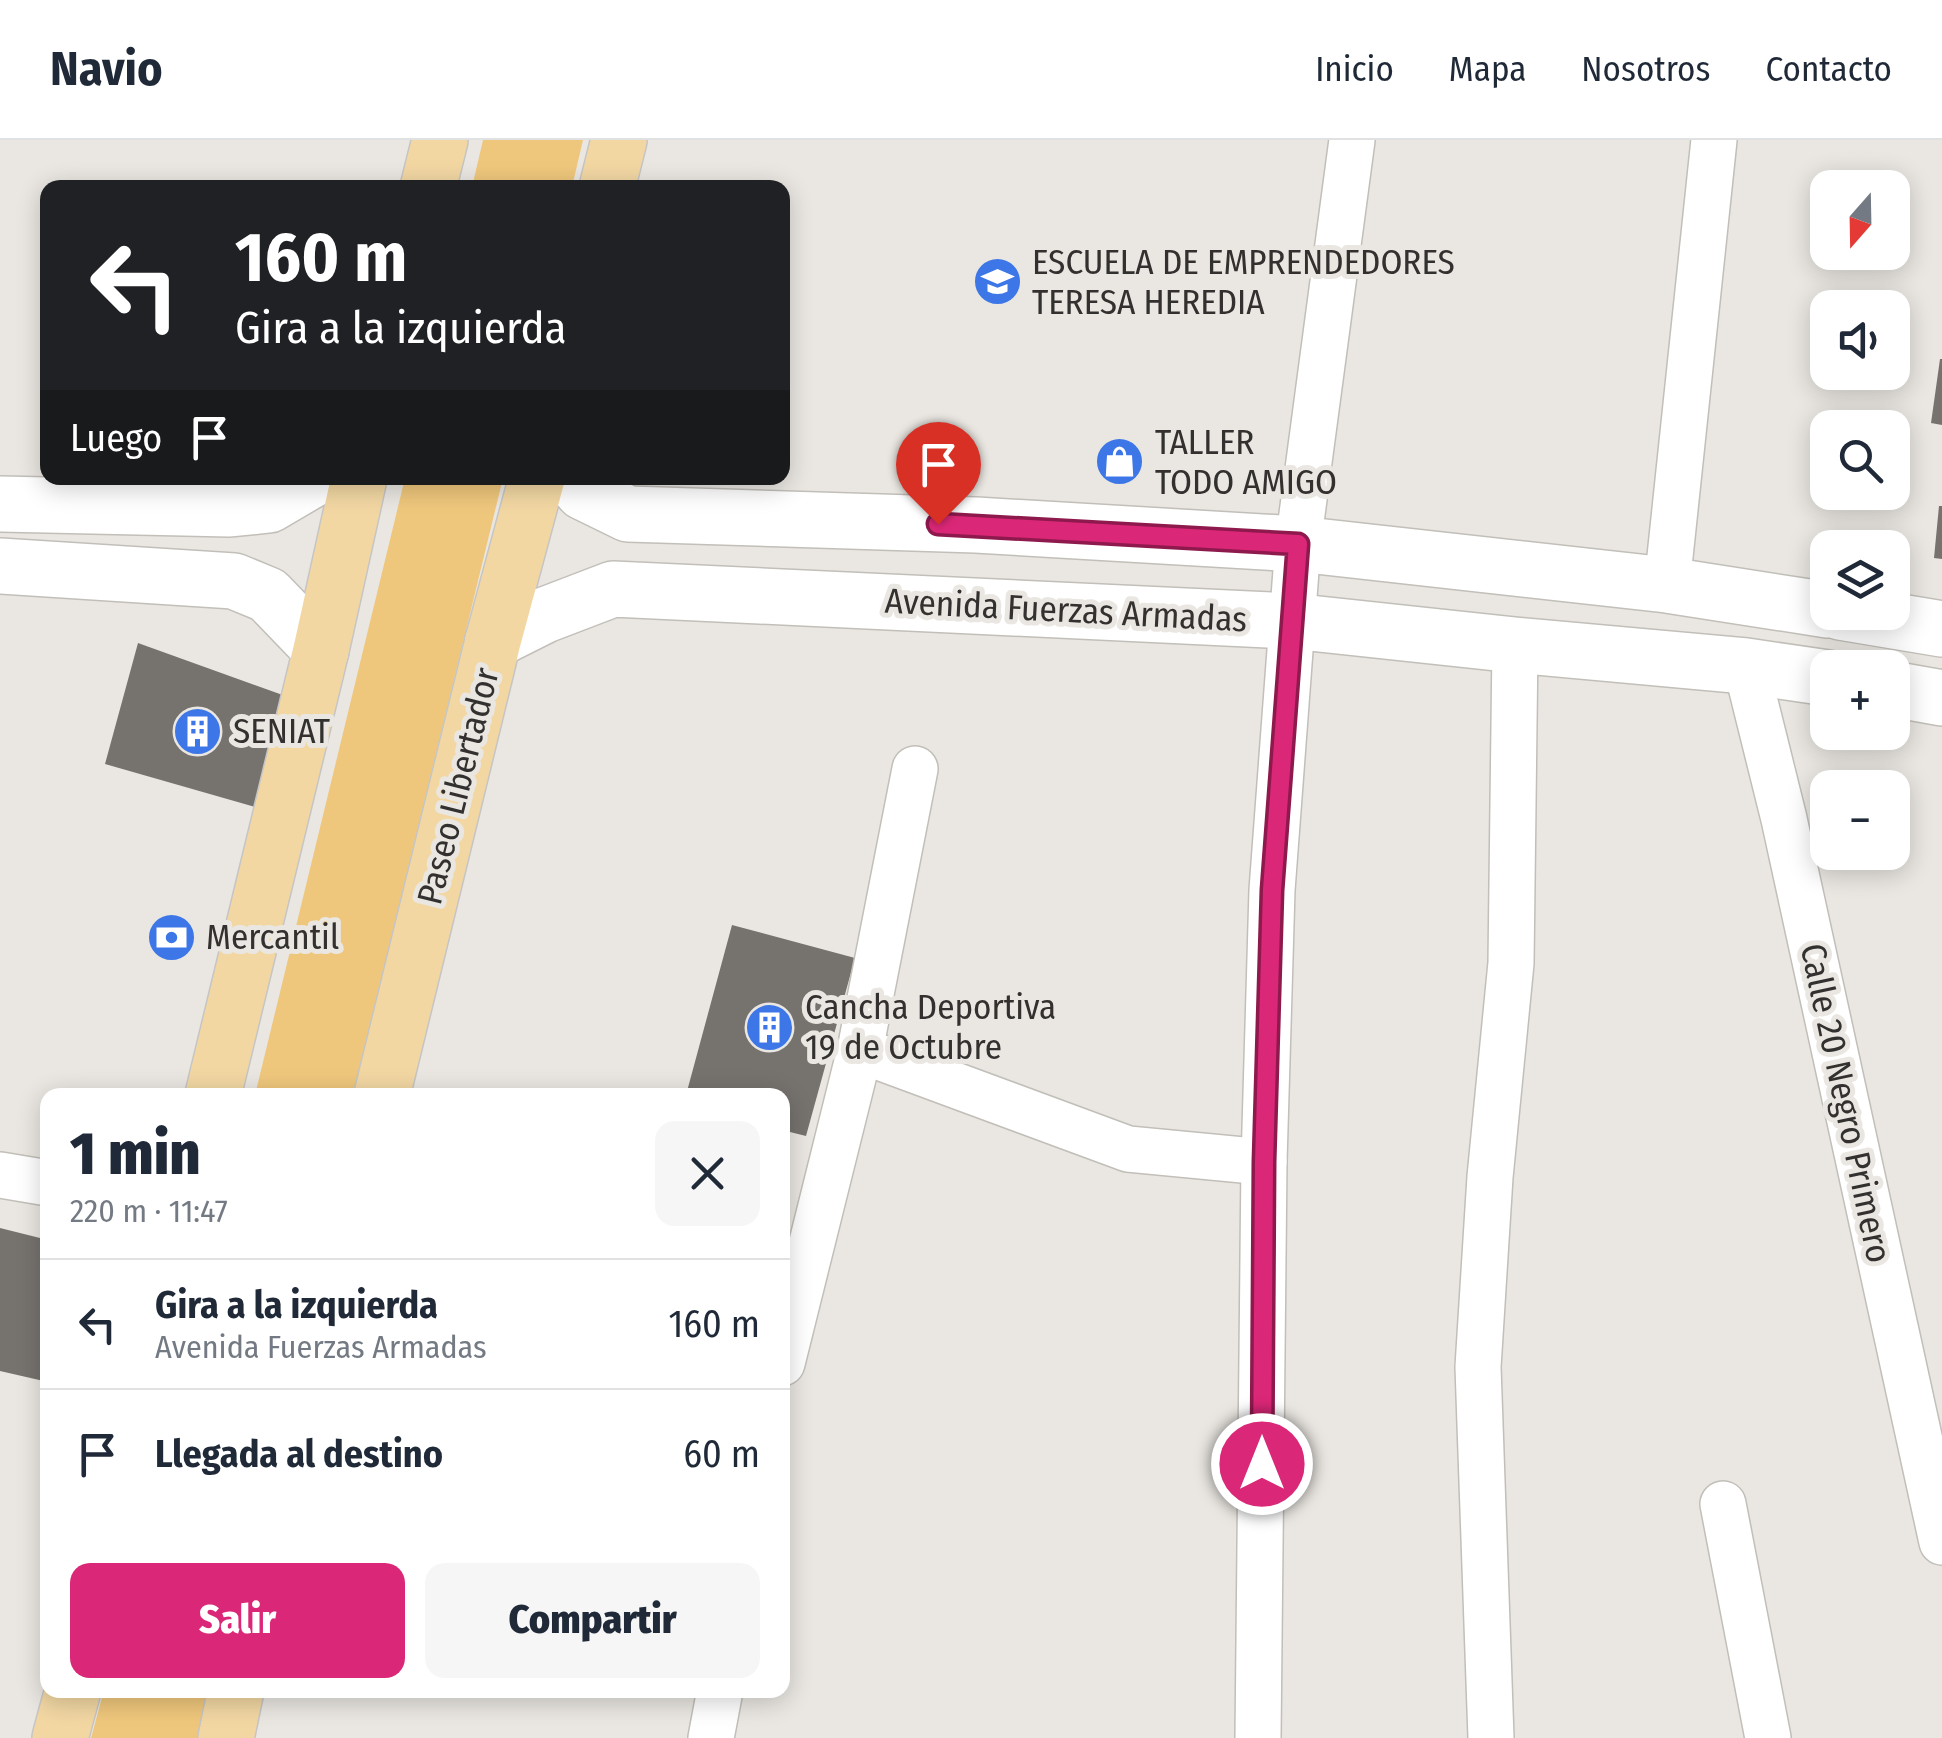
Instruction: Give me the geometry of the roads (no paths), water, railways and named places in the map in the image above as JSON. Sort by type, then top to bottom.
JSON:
[{"type":"main road","points":[[430,180],[440,140]]},
{"type":"main road","points":[[609,180],[619,140]]},
{"type":"main road","points":[[216,1088],[357,485]]},
{"type":"main road","name":"Paseo Libertador","points":[[384,1088],[534,485]]},
{"type":"main road","points":[[60,1738],[71,1698]]},
{"type":"main road","points":[[226,1738],[234,1698]]},
{"type":"street","points":[[1258,1738],[1264,1162],[1272,890],[1298,544],[1352,140]]},
{"type":"street","points":[[1667,585],[1714,140]]},
{"type":"street","points":[[0,504],[230,508],[269,505],[302,485]]},
{"type":"street","points":[[577,485],[583,492],[628,514],[976,525],[1298,544],[1667,585],[1810,607]]},
{"type":"street","points":[[0,566],[234,581],[268,595],[321,650]]},
{"type":"street","name":"Avenida Fuerzas Armadas","points":[[493,641],[545,615],[613,589],[1291,620],[1810,675]]},
{"type":"street","points":[[1910,623],[1942,628]]},
{"type":"street","points":[[1491,1738],[1478,1367],[1490,1177],[1511,963],[1515,645]]},
{"type":"street","name":"Calle 20 Negro Primero","points":[[1746,666],[1784,819],[1942,1542]]},
{"type":"street","points":[[1910,692],[1942,698]]},
{"type":"street","points":[[790,1331],[860,1050],[915,769]]},
{"type":"street","points":[[860,1050],[1128,1149],[1264,1162]]},
{"type":"street","points":[[0,1175],[40,1182]]},
{"type":"street","points":[[1723,1504],[1768,1738]]},
{"type":"street","points":[[711,1738],[718,1698]]},
{"type":"place","name":"ESCUELA DE EMPRENDEDORES TERESA HEREDIA","points":[[997,282]]},
{"type":"place","name":"TALLER TODO AMIGO","points":[[1120,462]]},
{"type":"place","name":"SENIAT","points":[[198,731]]},
{"type":"place","name":"Mercantil","points":[[171,937]]},
{"type":"place","name":"Cancha Deportiva 19 de Octubre","points":[[770,1027]]}]
